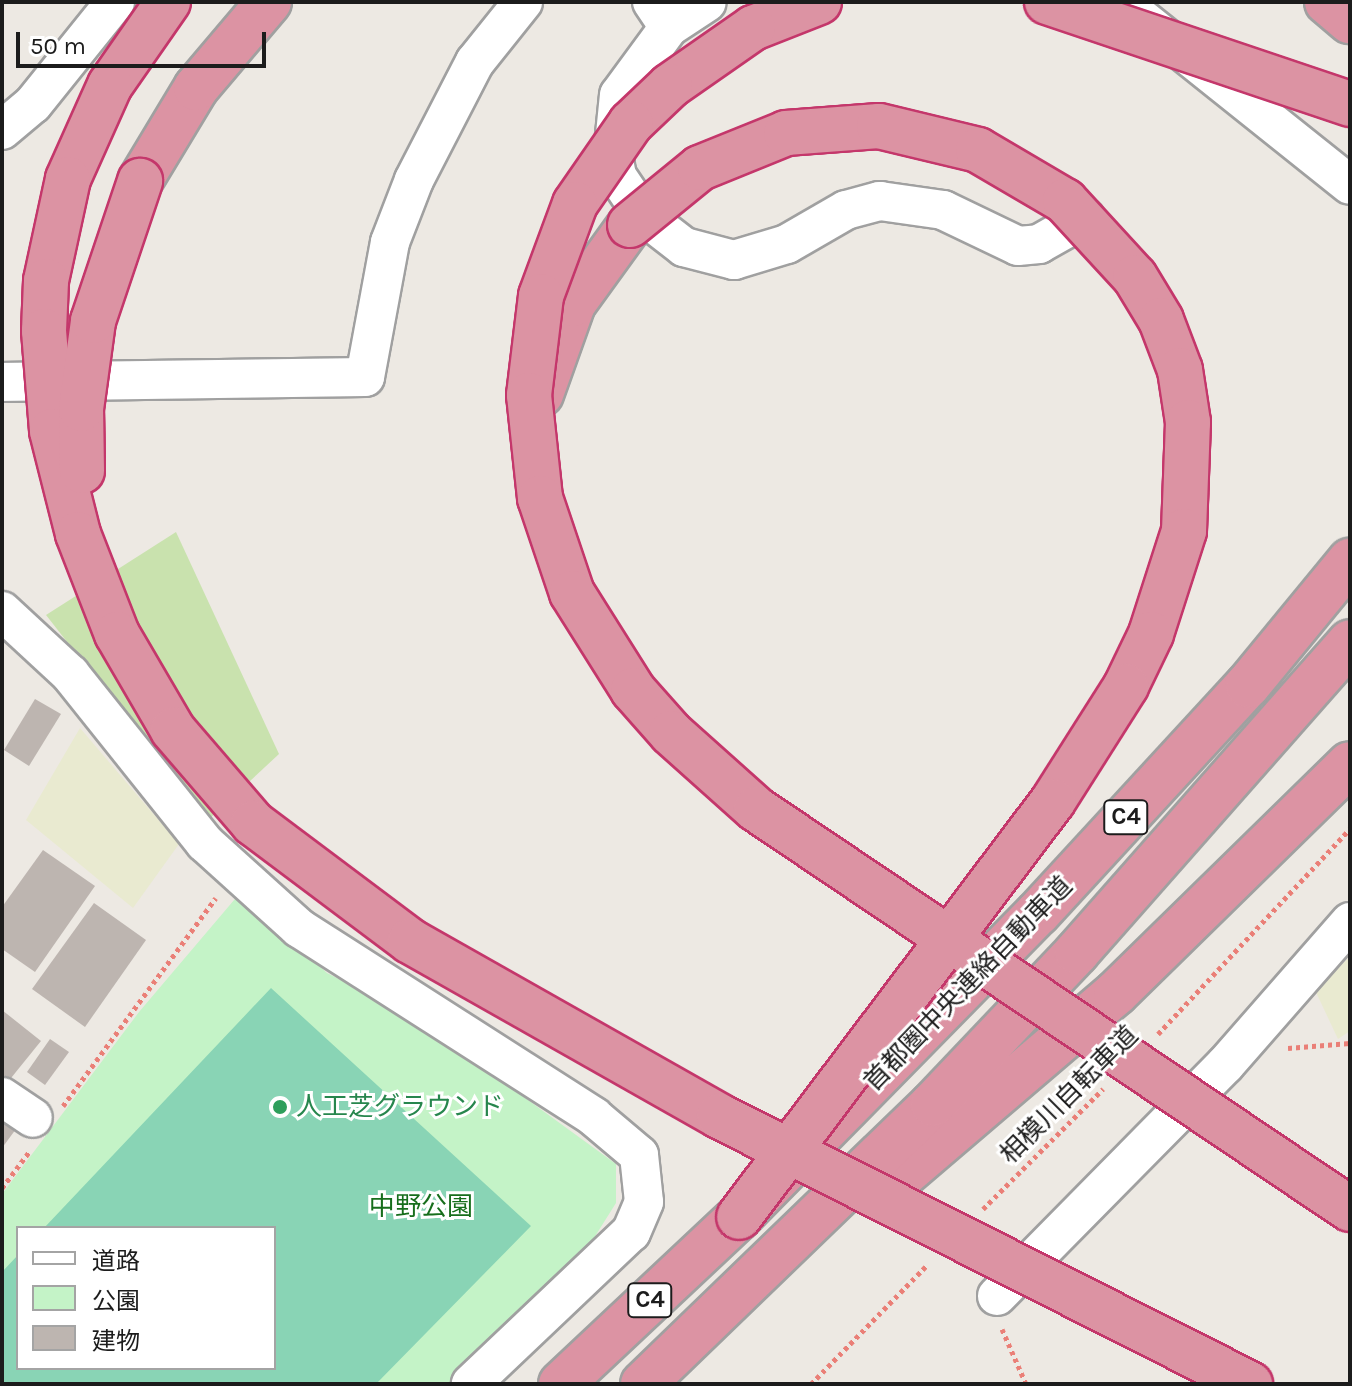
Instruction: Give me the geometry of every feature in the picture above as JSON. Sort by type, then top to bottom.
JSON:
[{"type":"highway","points":[[168,2],[129,54],[88,131],[68,179],[46,281],[52,431],[78,534],[117,634],[142,684],[211,778],[301,865],[377,919],[719,1116],[1250,1384]]},
{"type":"highway","points":[[117,634],[80,458],[93,321],[122,225],[165,135],[232,41],[269,2]]},
{"type":"highway","points":[[819,2],[753,28],[709,55],[631,123],[600,162],[575,204],[541,296],[529,395],[532,452],[553,544],[599,641],[642,700],[710,771],[826,857],[1350,1209]]},
{"type":"highway","points":[[1047,2],[1350,104]]},
{"type":"highway","points":[[1327,2],[1350,21]]},
{"type":"highway","points":[[532,452],[554,346],[599,263],[665,194],[742,147],[833,125],[927,133],[1024,173],[1085,218],[1135,277],[1161,320],[1180,370],[1190,476],[1170,583],[1126,686],[1069,777],[739,1217]]},
{"type":"highway","name":"首都圏中央連絡自動車道","points":[[561,1384],[739,1217],[1038,913],[1248,685],[1350,561]]},
{"type":"highway","name":"C4","points":[[643,1384],[954,1083],[1077,952],[1350,642]]},
{"type":"highway","points":[[664,1384],[1116,993],[1350,764]]},
{"type":"street","points":[[2,130],[33,104],[115,2]]},
{"type":"street","points":[[2,382],[365,377],[387,257],[414,180],[475,62],[523,2]]},
{"type":"street","points":[[707,2],[660,15],[619,95],[613,154],[617,176],[644,216],[684,247],[734,260],[787,244],[846,210],[880,201],[943,210],[1018,246],[1039,244],[1085,218]]},
{"type":"street","points":[[1121,2],[1350,185]]},
{"type":"street","points":[[2,611],[70,674],[166,799],[235,871],[352,968],[628,1142],[643,1171],[644,1202],[631,1232],[471,1384]]},
{"type":"street","points":[[997,1296],[1225,1065],[1350,922]]},
{"type":"street","points":[[2,1097],[42,1124]]},
{"type":"path","name":"相模川自転車道","points":[[1150,1042],[1350,829]]},
{"type":"path","points":[[2,1188],[42,1124],[235,871]]},
{"type":"path","name":"相模川自転車道","points":[[975,1216],[1106,1086]]},
{"type":"path","points":[[811,1384],[932,1260]]},
{"type":"path","points":[[997,1296],[1003,1336],[1026,1384]]},
{"type":"green space","points":[[176,532],[279,754],[207,821],[46,615]]},
{"type":"green space","points":[[80,728],[179,844],[133,908],[26,820]]},
{"type":"green space","name":"中野公園","points":[[240,893],[327,973],[414,1017],[616,1164],[616,1203],[577,1265],[450,1384],[2,1384],[2,1194],[139,1012]]},
{"type":"green space","points":[[1350,957],[1350,1031],[1338,1039],[1314,988]]},
{"type":"green space","name":"人工芝グラウンド","points":[[271,988],[531,1226],[376,1384],[2,1384],[2,1272],[16,1257],[16,1370],[276,1370],[276,1226],[46,1226]]},
{"type":"building","points":[[35,699],[61,714],[29,766],[4,750]]},
{"type":"building","points":[[43,850],[95,886],[35,972],[2,949],[2,907]]},
{"type":"building","points":[[94,903],[146,940],[85,1027],[32,989]]},
{"type":"building","points":[[2,1010],[41,1041],[7,1083],[2,1079]]},
{"type":"building","points":[[50,1039],[69,1052],[45,1085],[27,1072]]},
{"type":"building","points":[[4,1120],[16,1129],[2,1148],[2,1123]]},
{"type":"place","name":"人工芝グラウンド","points":[[280,1107]]}]
